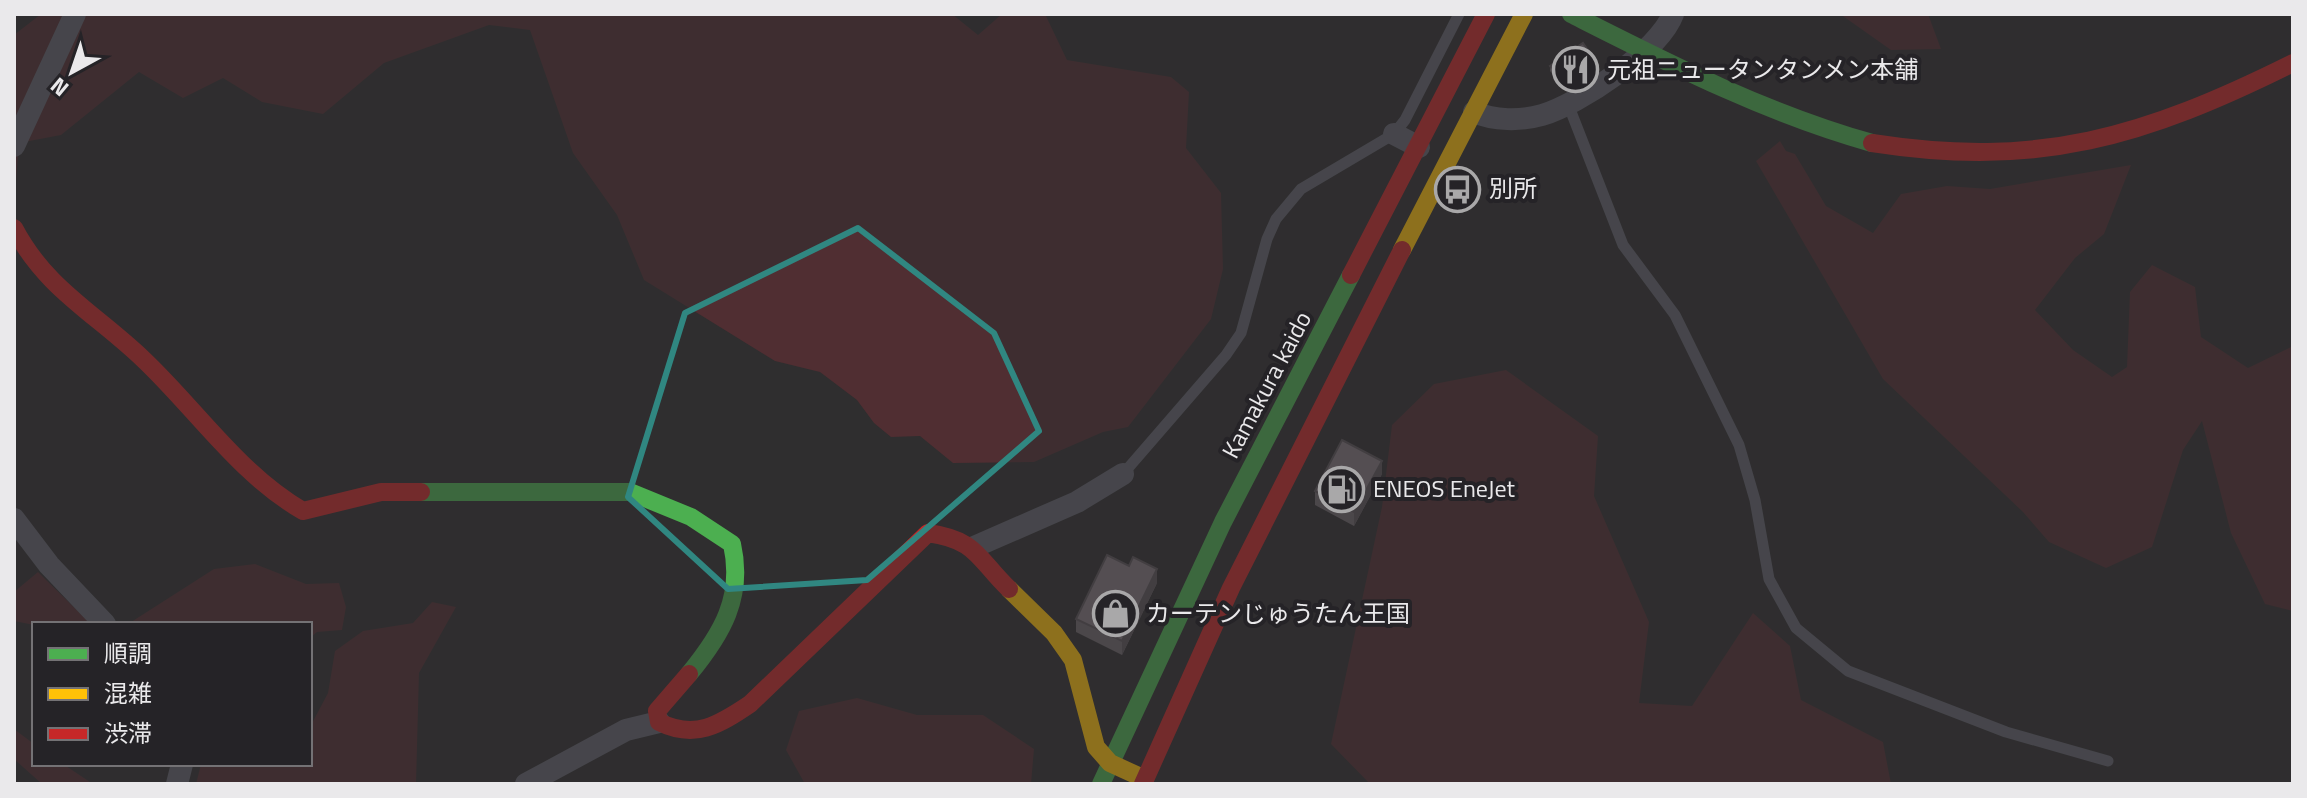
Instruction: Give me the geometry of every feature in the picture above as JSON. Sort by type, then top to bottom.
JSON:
[{"type":"street","points":[[14,146],[75,14]]},
{"type":"street","name":"Kamakura kaido","points":[[1101,784],[1223,522],[1486,14]]},
{"type":"street","points":[[526,784],[626,730],[659,722],[676,733],[695,733],[717,725],[750,704],[928,533],[950,536],[974,547],[989,569],[1065,646],[1079,678],[1096,747],[1110,763],[1144,781],[1188,676],[1254,540],[1524,14]]},
{"type":"street","points":[[1571,14],[1730,93],[1811,126],[1892,147],[1989,155],[2068,148],[2149,128],[2209,105],[2293,63]]},
{"type":"street","points":[[1474,112],[1494,118],[1521,118],[1540,116],[1568,104],[1645,51],[1660,38],[1673,14]]},
{"type":"street","points":[[1394,134],[1419,147]]},
{"type":"street","points":[[14,228],[27,258],[50,285],[141,357],[270,492],[291,506],[303,511],[381,492],[619,491],[641,496],[711,528],[732,544],[737,558],[735,597],[713,646],[657,711],[659,722]]},
{"type":"street","points":[[974,547],[1077,502],[1123,474]]},
{"type":"street","points":[[14,519],[49,565],[103,622]]},
{"type":"lane","points":[[1123,474],[1226,355],[1241,333],[1262,253],[1276,219],[1301,189],[1394,134],[1405,120],[1459,14]]},
{"type":"lane","points":[[1568,104],[1623,245],[1675,315],[1739,445],[1755,500],[1769,579],[1796,628],[1848,671],[2006,732],[2108,761]]},
{"type":"highlighted area","points":[[858,228],[994,333],[1039,431],[867,580],[728,589],[628,497],[685,313]]},
{"type":"shaded area","points":[[41,14],[952,14],[978,35],[1002,14],[1045,14],[1067,60],[1171,77],[1189,92],[1186,148],[1221,193],[1223,269],[1211,319],[1128,427],[1103,432],[1034,462],[953,463],[920,436],[891,437],[874,423],[857,400],[820,372],[775,361],[644,280],[617,215],[573,153],[530,30],[489,25],[384,63],[323,114],[262,102],[223,78],[183,98],[139,72],[61,135],[19,143],[14,206],[14,35]]},
{"type":"shaded area","points":[[1840,14],[1928,14],[1941,49],[1891,50]]},
{"type":"shaded area","points":[[1780,141],[1786,151],[1795,154],[1826,206],[1873,233],[1901,194],[1947,186],[1990,189],[2131,165],[2104,234],[2075,258],[2035,310],[2073,350],[2112,377],[2127,367],[2130,292],[2152,265],[2195,287],[2201,337],[2248,368],[2293,346],[2293,611],[2265,604],[2231,533],[2202,421],[2183,450],[2152,547],[2106,568],[2049,542],[2023,512],[1883,379],[1756,161]]},
{"type":"shaded area","points":[[1506,370],[1598,436],[1594,496],[1649,622],[1639,703],[1692,706],[1753,613],[1790,646],[1801,700],[1883,742],[1891,784],[1370,784],[1331,744],[1382,507],[1392,425],[1434,384]]},
{"type":"shaded area","points":[[255,564],[306,584],[339,583],[346,607],[342,630],[317,632],[312,636],[312,622],[131,622],[214,569]]},
{"type":"shaded area","points":[[38,572],[89,622],[32,622],[32,625],[14,621],[14,592]]},
{"type":"shaded area","points":[[432,602],[456,607],[419,673],[416,784],[196,784],[200,766],[312,766],[312,723],[328,693],[335,651],[363,631],[413,623]]},
{"type":"shaded area","points":[[857,698],[917,715],[983,715],[1034,749],[1031,784],[805,784],[786,750],[799,711]]},
{"type":"shaded area","points":[[14,729],[32,742],[32,766],[66,766],[93,784],[42,784],[14,759]]},
{"type":"building","points":[[1583,43],[1598,65],[1564,86],[1550,66]]},
{"type":"building","points":[[1342,440],[1382,461],[1354,512],[1315,491]]},
{"type":"building","points":[[1107,555],[1129,566],[1133,557],[1157,569],[1122,641],[1076,619]]},
{"type":"traffic: fast","points":[[1571,14],[1756,102],[1872,143]]},
{"type":"traffic: fast","points":[[1101,784],[1223,522],[1351,275]]},
{"type":"traffic: fast","points":[[421,492],[630,492],[691,517],[732,544],[735,581],[727,614],[711,644],[689,674]]},
{"type":"traffic: slow","points":[[1402,250],[1524,14]]},
{"type":"traffic: slow","points":[[1009,589],[1054,633],[1073,660],[1096,747],[1110,763],[1145,779]]},
{"type":"traffic: jam","points":[[1351,275],[1486,14]]},
{"type":"traffic: jam","points":[[1872,143],[1987,152],[2039,149],[2089,140],[2138,128],[2188,110],[2293,63]]},
{"type":"traffic: jam","points":[[14,228],[56,284],[143,359],[258,479],[303,511],[381,492],[421,492]]},
{"type":"traffic: jam","points":[[1143,784],[1231,588],[1402,250]]},
{"type":"traffic: jam","points":[[689,674],[657,711],[659,722],[695,730],[728,718],[750,704],[928,533],[957,540],[967,546],[1009,589]]},
{"type":"place","name":"元祖ニュータンタンメン本舗","points":[[1576,70]]},
{"type":"place","name":"別所","points":[[1458,189]]},
{"type":"place","name":"ENEOS EneJet","points":[[1342,489]]},
{"type":"place","name":"カーテンじゅうたん王国","points":[[1115,614]]}]
